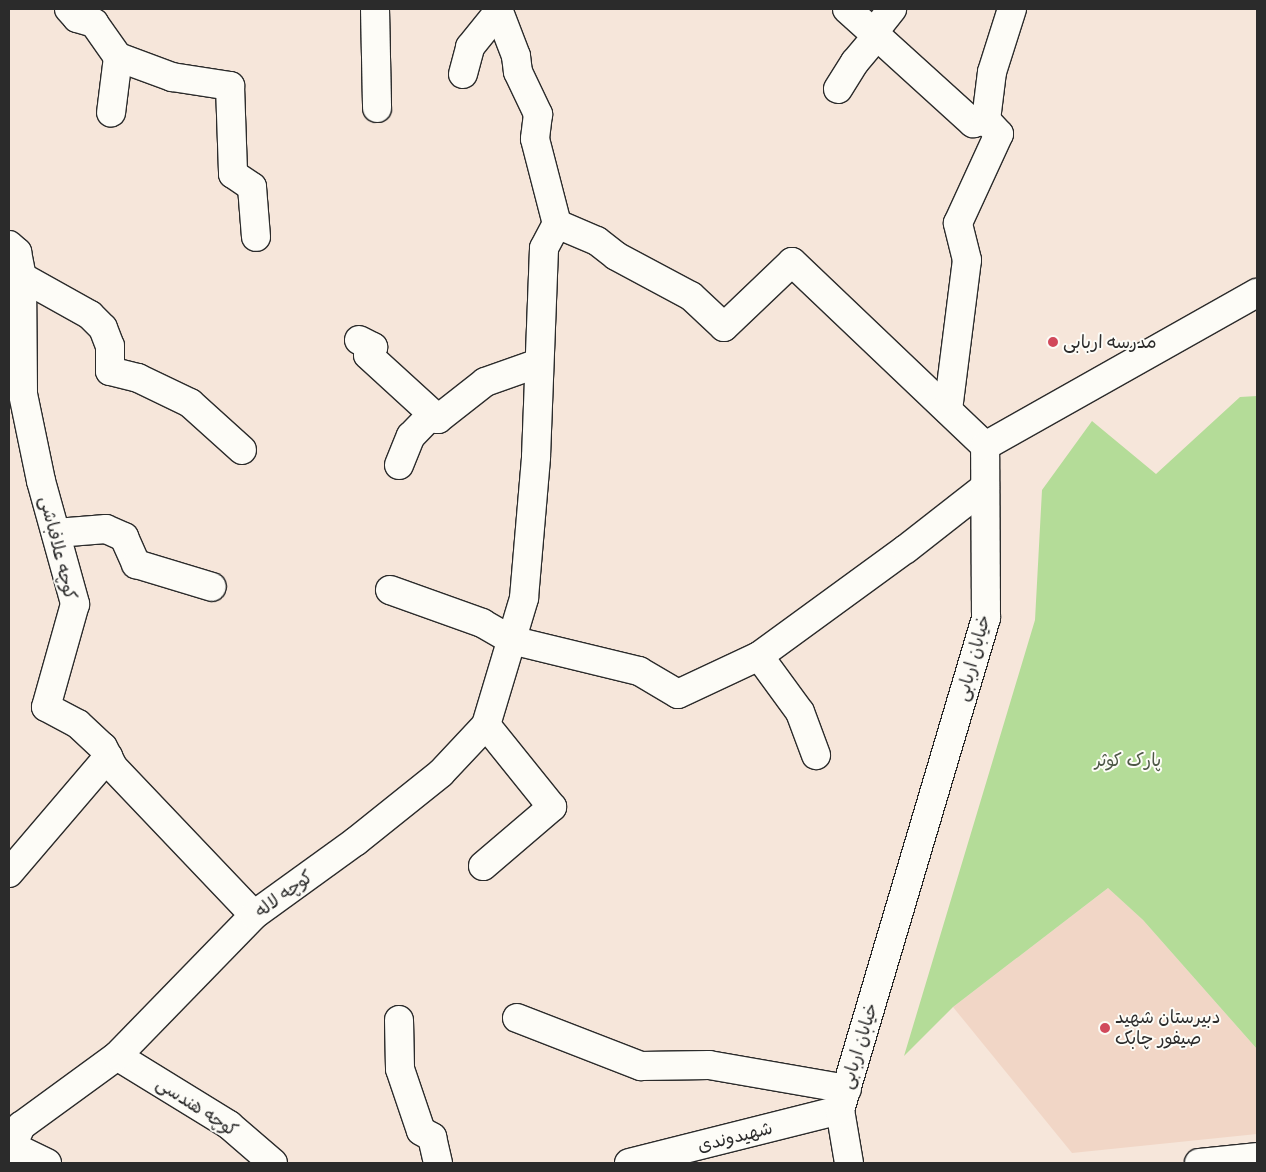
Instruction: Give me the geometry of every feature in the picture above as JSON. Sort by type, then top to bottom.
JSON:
[{"type":"street","points":[[69,9],[77,18],[94,23],[118,57],[172,77],[230,86],[233,174],[252,187],[256,237]]},
{"type":"street","points":[[375,9],[377,108]]},
{"type":"street","points":[[847,9],[973,123],[986,120]]},
{"type":"street","points":[[838,89],[877,36],[878,27],[892,9]]},
{"type":"street","points":[[986,120],[992,72],[1012,9]]},
{"type":"street","points":[[464,74],[470,47],[499,10]]},
{"type":"street","points":[[499,10],[516,56],[518,72],[538,114],[535,139],[557,224],[597,241],[616,256],[691,296],[724,327],[792,262],[985,446],[1257,293]]},
{"type":"street","points":[[111,113],[118,57]]},
{"type":"street","points":[[948,410],[967,260],[958,223],[999,134],[986,120]]},
{"type":"street","name":"کوچه لاله","points":[[13,1136],[118,1056],[254,915],[355,842],[434,779],[486,725],[524,598],[536,456],[544,248],[557,224]]},
{"type":"street","name":"کوچه علافباشی","points":[[9,245],[17,252],[22,277],[23,394],[75,604],[46,707],[78,724],[103,747],[113,767],[254,915]]},
{"type":"street","points":[[22,277],[90,315],[103,328],[110,346],[110,371],[138,378],[190,403],[242,450]]},
{"type":"street","points":[[359,340],[373,347],[368,355],[438,419],[484,382],[539,362]]},
{"type":"street","points":[[399,465],[411,436],[432,414]]},
{"type":"street","name":"خیابان اربابی","points":[[849,1163],[843,1100],[986,618],[985,446]]},
{"type":"street","points":[[390,590],[482,623],[511,640],[639,671],[678,694],[759,656],[906,549],[986,487]]},
{"type":"street","points":[[56,533],[106,529],[124,537],[136,564],[212,587]]},
{"type":"street","points":[[759,656],[800,712],[816,755]]},
{"type":"street","points":[[483,866],[552,806],[486,725]]},
{"type":"street","points":[[9,873],[108,757]]},
{"type":"street","points":[[517,1018],[641,1066],[710,1065],[843,1100]]},
{"type":"street","points":[[399,1020],[400,1069],[421,1131],[432,1137],[438,1163]]},
{"type":"street","name":"کوچه هندسی","points":[[118,1056],[229,1125],[273,1163]]},
{"type":"street","name":"شهیدوندی","points":[[636,1162],[843,1100]]},
{"type":"street","points":[[13,1136],[47,1163]]},
{"type":"street","points":[[1199,1163],[1257,1157]]},
{"type":"shaded area","name":"دبیرستان شهید صیفور چابک","points":[[1108,888],[1143,920],[1257,1049],[1257,1134],[1072,1153],[953,1007]]},
{"type":"green space","name":"پارک کوثر","points":[[1257,396],[1257,1049],[1143,920],[1108,888],[953,1007],[904,1056],[1035,620],[1042,490],[1092,421],[1156,474],[1240,397]]},
{"type":"place","name":"مدرسه اربابی","points":[[1053,342]]},
{"type":"place","name":"دبیرستان شهید صیفور چابک","points":[[1105,1028]]}]
